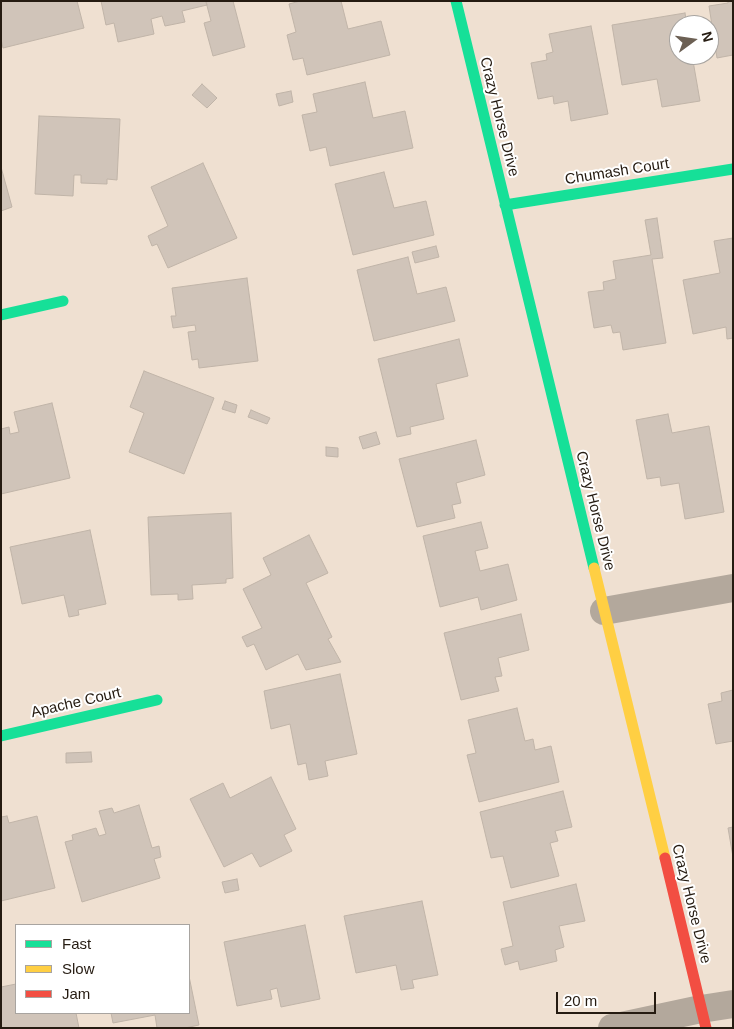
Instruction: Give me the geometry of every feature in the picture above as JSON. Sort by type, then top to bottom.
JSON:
[{"type":"street","name":"Crazy Horse Drive","points":[[456,1],[704,1018]]},
{"type":"street","name":"Chumash Court","points":[[505,205],[733,168]]},
{"type":"street","points":[[1,315],[63,301]]},
{"type":"street","points":[[604,611],[733,588]]},
{"type":"street","name":"Apache Court","points":[[1,736],[157,700]]},
{"type":"street","points":[[612,1028],[704,1018],[733,1004]]},
{"type":"building","points":[[1,1],[77,1],[84,28],[3,48],[1,39]]},
{"type":"building","points":[[101,1],[206,1],[207,5],[182,11],[185,22],[165,26],[162,16],[151,19],[154,34],[118,42],[114,23],[106,25]]},
{"type":"building","points":[[233,1],[245,47],[213,56],[204,23],[211,21],[206,2]]},
{"type":"building","points":[[300,1],[341,1],[348,29],[381,21],[390,55],[307,75],[303,58],[293,60],[287,35],[296,32],[289,4]]},
{"type":"building","points":[[728,1],[733,1],[733,55],[719,58],[719,15],[710,15],[709,6],[728,3]]},
{"type":"building","points":[[669,16],[669,65],[694,65],[700,101],[662,107],[657,79],[622,85],[612,25]]},
{"type":"building","points":[[591,26],[608,114],[571,121],[568,101],[554,104],[553,96],[538,99],[531,63],[547,60],[546,54],[553,52],[549,34]]},
{"type":"building","points":[[365,82],[373,118],[405,111],[413,148],[330,166],[326,147],[310,151],[302,115],[317,112],[313,94]]},
{"type":"building","points":[[202,84],[217,98],[207,108],[192,95]]},
{"type":"building","points":[[291,91],[293,102],[279,106],[276,94]]},
{"type":"building","points":[[39,116],[120,119],[117,180],[107,179],[107,184],[81,183],[81,175],[74,175],[73,196],[35,194]]},
{"type":"building","points":[[203,163],[237,238],[168,268],[157,244],[152,246],[148,236],[168,226],[151,187]]},
{"type":"building","points":[[1,167],[12,207],[1,211]]},
{"type":"building","points":[[384,172],[394,208],[426,201],[434,235],[353,255],[335,184]]},
{"type":"building","points":[[657,218],[663,258],[652,259],[666,343],[623,350],[620,332],[613,333],[611,325],[594,328],[588,292],[604,290],[603,282],[616,279],[613,261],[651,255],[645,220]]},
{"type":"building","points":[[733,238],[733,338],[727,339],[726,327],[693,334],[683,280],[720,273],[714,241]]},
{"type":"building","points":[[436,246],[439,257],[415,263],[412,252]]},
{"type":"building","points":[[408,257],[417,294],[446,287],[455,321],[374,341],[357,270]]},
{"type":"building","points":[[247,278],[258,361],[199,368],[198,359],[192,360],[188,332],[196,331],[195,325],[173,328],[171,316],[176,316],[172,288]]},
{"type":"building","points":[[459,339],[468,376],[436,384],[444,419],[410,427],[411,434],[397,437],[378,359]]},
{"type":"building","points":[[144,371],[214,398],[184,474],[129,452],[144,413],[130,407]]},
{"type":"building","points":[[225,401],[237,405],[235,413],[222,409]]},
{"type":"building","points":[[52,403],[70,478],[1,494],[1,429],[9,427],[10,434],[19,432],[14,412]]},
{"type":"building","points":[[251,410],[270,418],[267,424],[248,417]]},
{"type":"building","points":[[668,414],[672,433],[709,426],[724,512],[685,519],[679,483],[661,486],[660,477],[647,479],[636,420]]},
{"type":"building","points":[[376,432],[380,444],[363,449],[359,437]]},
{"type":"building","points":[[476,440],[485,475],[456,483],[461,503],[452,505],[455,518],[417,527],[399,459]]},
{"type":"building","points":[[326,447],[338,448],[338,457],[326,456]]},
{"type":"building","points":[[231,513],[233,578],[226,579],[226,583],[192,585],[193,599],[178,600],[178,594],[151,595],[148,517]]},
{"type":"building","points":[[481,522],[488,548],[475,551],[480,571],[508,564],[517,600],[481,610],[478,597],[440,607],[423,536]]},
{"type":"building","points":[[90,530],[106,604],[78,610],[79,615],[69,617],[64,595],[22,604],[10,547]]},
{"type":"building","points":[[309,535],[328,573],[306,583],[332,637],[328,639],[341,662],[306,670],[298,654],[266,670],[254,644],[247,647],[242,637],[262,628],[243,589],[271,575],[263,558]]},
{"type":"building","points":[[521,614],[529,650],[498,658],[502,676],[495,677],[499,691],[461,700],[444,633]]},
{"type":"building","points":[[340,674],[357,754],[325,761],[328,776],[309,780],[306,763],[298,765],[290,724],[271,729],[264,691]]},
{"type":"building","points":[[733,690],[733,741],[716,744],[708,704],[722,701],[721,693]]},
{"type":"building","points":[[517,708],[525,741],[533,739],[535,750],[551,746],[559,782],[479,802],[467,755],[476,753],[468,720]]},
{"type":"building","points":[[91,752],[92,762],[66,763],[66,753]]},
{"type":"building","points":[[271,777],[296,829],[284,835],[292,851],[260,867],[252,853],[224,867],[190,799],[223,783],[230,798]]},
{"type":"building","points":[[563,791],[572,827],[555,831],[558,841],[550,843],[559,876],[511,888],[503,856],[491,858],[480,812]]},
{"type":"building","points":[[139,805],[152,848],[159,846],[161,857],[154,859],[160,878],[82,902],[65,842],[73,840],[72,835],[96,828],[99,836],[106,834],[99,811],[112,808],[114,813]]},
{"type":"building","points":[[7,816],[9,823],[37,816],[55,888],[1,901],[1,817]]},
{"type":"building","points":[[733,827],[733,857],[728,828]]},
{"type":"building","points":[[237,879],[239,890],[225,893],[222,882]]},
{"type":"building","points":[[576,884],[585,921],[559,926],[564,947],[555,950],[557,961],[520,970],[518,961],[505,965],[501,949],[513,946],[503,902]]},
{"type":"building","points":[[422,901],[438,975],[412,980],[414,988],[401,990],[396,965],[356,973],[344,916]]},
{"type":"building","points":[[305,925],[320,999],[281,1007],[277,988],[270,990],[272,999],[237,1006],[224,942]]},
{"type":"building","points":[[190,981],[199,1025],[185,1028],[157,1028],[155,1015],[113,1023],[111,1014],[190,1014]]},
{"type":"building","points":[[15,984],[15,1014],[76,1014],[79,1028],[1,1028],[1,987]]},
{"type":"traffic: fast","points":[[456,1],[594,568]]},
{"type":"traffic: fast","points":[[505,205],[733,169]]},
{"type":"traffic: fast","points":[[1,315],[63,301]]},
{"type":"traffic: fast","points":[[1,736],[157,700]]},
{"type":"traffic: slow","points":[[594,568],[665,858]]},
{"type":"traffic: jam","points":[[665,858],[706,1028]]}]
